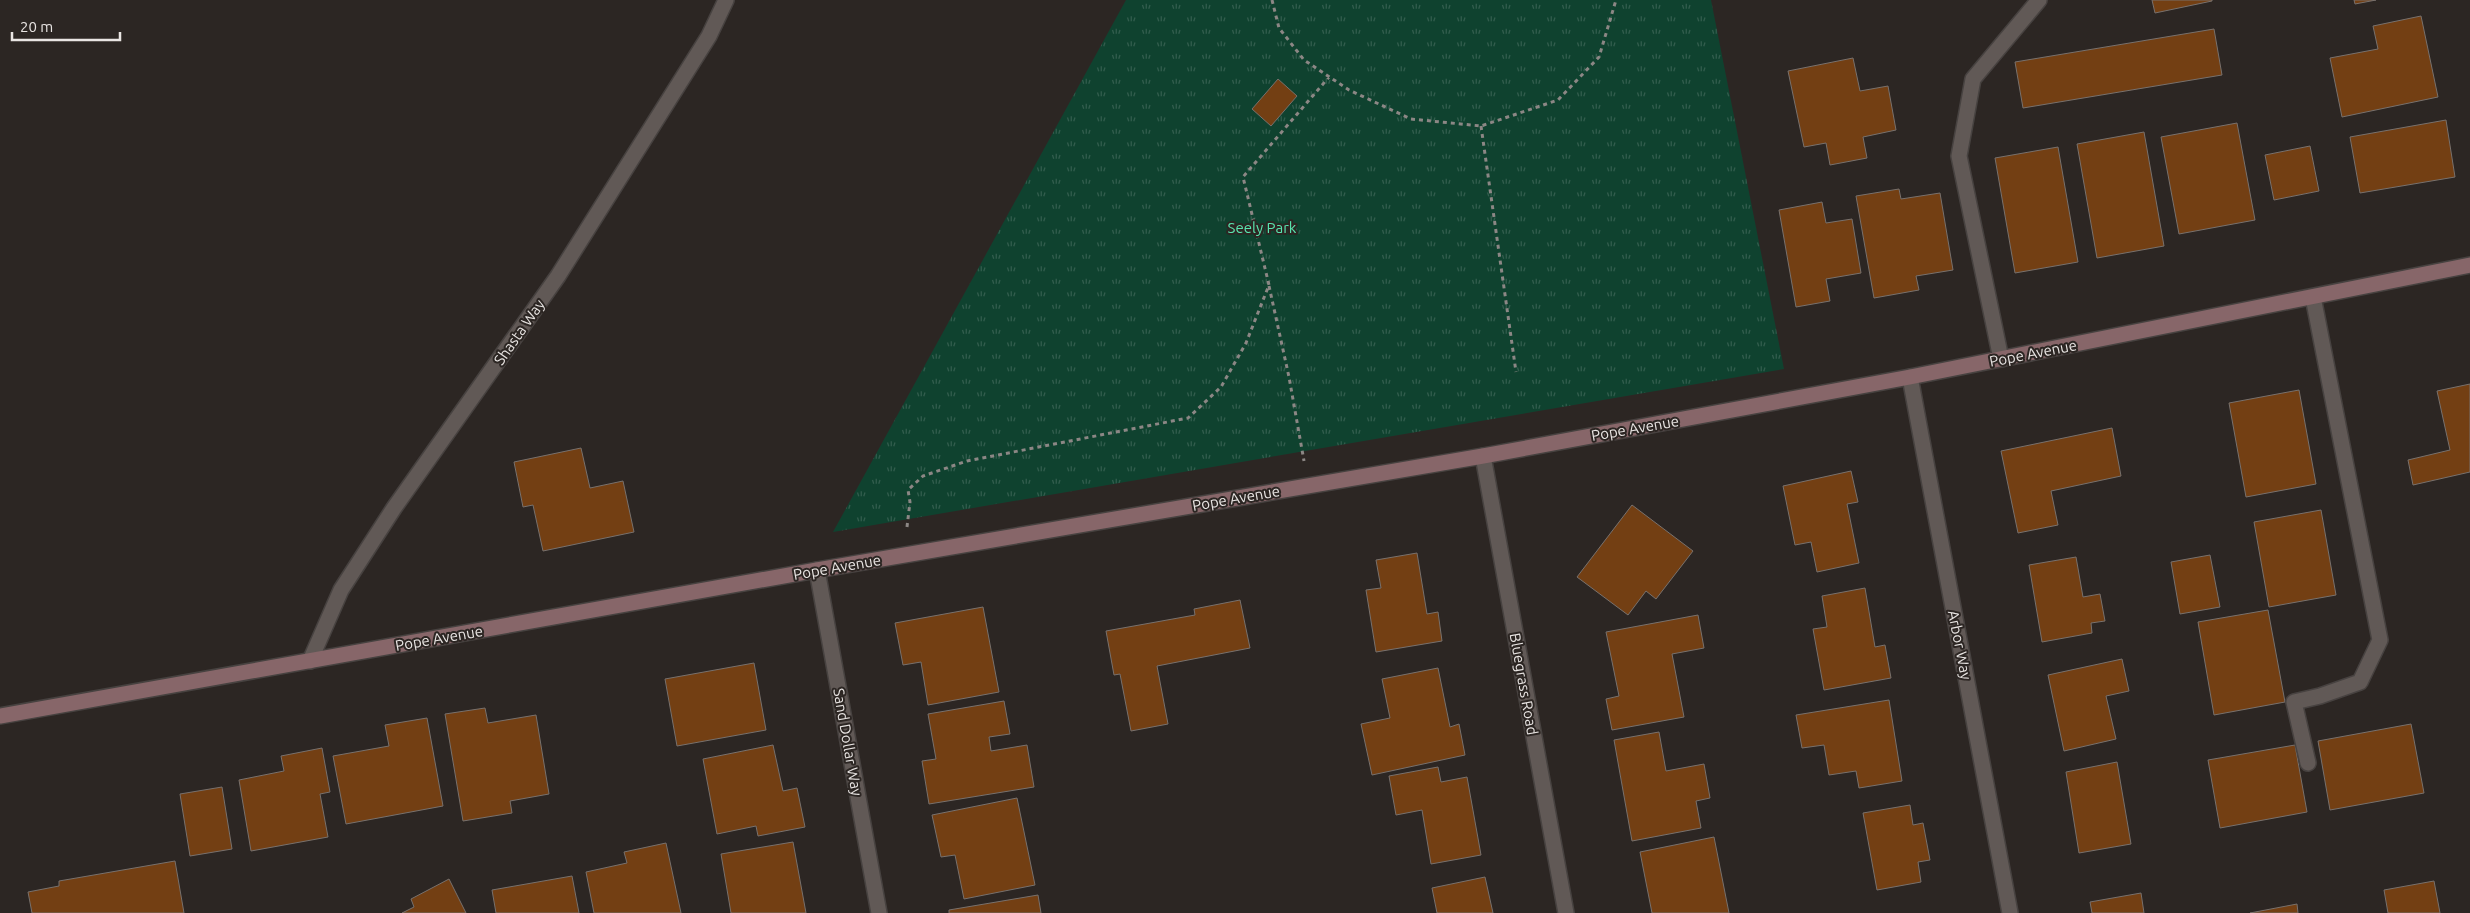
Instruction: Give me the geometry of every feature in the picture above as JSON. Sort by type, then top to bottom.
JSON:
[{"type":"street","name":"Shasta Way","points":[[310,661],[341,590],[394,508],[558,276],[709,36],[726,0]]},
{"type":"street","points":[[2001,359],[1959,156],[1973,79],[2039,0]]},
{"type":"street","name":"Pope Avenue","points":[[0,716],[817,570],[1483,456],[1910,377],[2470,265]]},
{"type":"street","points":[[2308,763],[2294,702],[2320,696],[2360,682],[2380,640],[2313,297]]},
{"type":"street","name":"Arbor Way","points":[[1910,377],[2010,913]]},
{"type":"street","name":"Bluegrass Road","points":[[1483,456],[1566,913]]},
{"type":"street","name":"Sand Dollar Way","points":[[817,570],[878,913]]},
{"type":"path","points":[[1272,0],[1279,28],[1304,60],[1349,90],[1411,119],[1481,126],[1558,100],[1599,57],[1616,0]]},
{"type":"path","points":[[1308,486],[1289,378],[1243,177],[1329,77]]},
{"type":"path","points":[[1481,126],[1516,372]]},
{"type":"path","points":[[904,555],[910,502],[908,490],[923,476],[967,461],[1188,418],[1221,387],[1246,343],[1269,285]]},
{"type":"green space","name":"Seely Park","points":[[1126,0],[1711,0],[1784,369],[833,532]]},
{"type":"building","points":[[2152,0],[2212,0],[2212,1],[2155,13]]},
{"type":"building","points":[[2354,0],[2376,0],[2355,4]]},
{"type":"building","points":[[2421,16],[2438,97],[2342,117],[2330,58],[2378,49],[2373,26]]},
{"type":"building","points":[[2214,29],[2222,75],[2023,108],[2015,62]]},
{"type":"building","points":[[1853,58],[1860,91],[1888,86],[1896,130],[1863,137],[1867,158],[1830,165],[1826,143],[1804,147],[1788,71]]},
{"type":"building","points":[[1278,79],[1297,96],[1271,126],[1252,109]]},
{"type":"building","points":[[2446,120],[2455,177],[2360,193],[2350,137]]},
{"type":"building","points":[[2237,123],[2255,220],[2179,234],[2161,137]]},
{"type":"building","points":[[2144,132],[2164,246],[2097,258],[2077,144]]},
{"type":"building","points":[[2310,146],[2319,191],[2274,200],[2265,155]]},
{"type":"building","points":[[2058,147],[2078,262],[2015,273],[1995,158]]},
{"type":"building","points":[[1899,189],[1901,199],[1940,193],[1953,270],[1916,276],[1919,290],[1874,298],[1856,196]]},
{"type":"building","points":[[1822,202],[1826,223],[1852,219],[1861,273],[1826,279],[1830,301],[1796,307],[1779,210]]},
{"type":"building","points":[[2470,384],[2470,472],[2413,485],[2408,460],[2450,450],[2437,391]]},
{"type":"building","points":[[2299,390],[2316,484],[2246,497],[2229,403]]},
{"type":"building","points":[[2112,428],[2121,476],[2051,491],[2058,525],[2018,533],[2001,451]]},
{"type":"building","points":[[581,448],[590,488],[623,481],[634,532],[543,551],[533,505],[523,507],[514,462]]},
{"type":"building","points":[[1851,471],[1858,502],[1847,504],[1859,563],[1817,572],[1811,542],[1795,545],[1783,486]]},
{"type":"building","points":[[1632,505],[1693,551],[1656,599],[1646,591],[1628,615],[1577,577]]},
{"type":"building","points":[[2321,510],[2336,595],[2269,607],[2254,522]]},
{"type":"building","points":[[1417,553],[1427,614],[1438,612],[1442,641],[1376,652],[1366,590],[1381,588],[1376,560]]},
{"type":"building","points":[[2210,555],[2220,607],[2180,614],[2171,562]]},
{"type":"building","points":[[2076,557],[2083,597],[2100,594],[2105,621],[2091,623],[2092,633],[2042,642],[2029,565]]},
{"type":"building","points":[[1865,588],[1875,647],[1885,645],[1891,678],[1824,690],[1813,629],[1827,627],[1822,596]]},
{"type":"building","points":[[1240,600],[1250,648],[1157,666],[1168,724],[1131,731],[1120,674],[1114,675],[1106,631],[1195,615],[1194,609]]},
{"type":"building","points":[[983,607],[999,692],[928,705],[921,662],[903,665],[895,623]]},
{"type":"building","points":[[2268,610],[2285,702],[2214,715],[2198,622]]},
{"type":"building","points":[[1698,615],[1704,648],[1672,654],[1684,717],[1612,730],[1606,699],[1619,696],[1606,632]]},
{"type":"building","points":[[2122,659],[2129,691],[2106,696],[2116,739],[2064,751],[2048,675]]},
{"type":"building","points":[[754,663],[766,730],[677,746],[665,679]]},
{"type":"building","points":[[1438,668],[1450,727],[1459,724],[1465,755],[1372,775],[1361,724],[1390,718],[1382,679]]},
{"type":"building","points":[[1889,700],[1902,781],[1859,788],[1856,771],[1829,775],[1824,745],[1802,748],[1796,715]]},
{"type":"building","points":[[1004,701],[1010,734],[989,737],[991,751],[1027,745],[1034,787],[929,804],[922,761],[936,759],[928,714]]},
{"type":"building","points":[[485,708],[488,723],[536,715],[549,794],[510,801],[512,813],[463,821],[445,714]]},
{"type":"building","points":[[427,718],[443,806],[346,824],[333,756],[389,746],[385,725]]},
{"type":"building","points":[[2411,724],[2424,793],[2330,810],[2318,741]]},
{"type":"building","points":[[1659,732],[1666,771],[1704,764],[1710,798],[1696,801],[1701,828],[1632,841],[1614,740]]},
{"type":"building","points":[[773,745],[783,791],[797,788],[805,827],[758,836],[756,826],[717,834],[703,759]]},
{"type":"building","points":[[2295,745],[2307,812],[2220,828],[2208,760]]},
{"type":"building","points":[[322,748],[330,792],[320,794],[328,837],[251,851],[239,780],[284,771],[281,756]]},
{"type":"building","points":[[2117,762],[2131,844],[2079,853],[2066,772]]},
{"type":"building","points":[[1438,767],[1441,782],[1467,777],[1481,855],[1431,864],[1422,810],[1396,815],[1389,776]]},
{"type":"building","points":[[222,787],[232,849],[190,856],[180,794]]},
{"type":"building","points":[[1017,798],[1035,885],[964,899],[955,855],[941,857],[932,815]]},
{"type":"building","points":[[1910,805],[1913,825],[1923,823],[1930,860],[1918,862],[1921,882],[1877,890],[1863,813]]},
{"type":"building","points":[[1714,837],[1729,913],[1652,913],[1640,852]]},
{"type":"building","points":[[793,842],[806,913],[731,913],[721,854]]},
{"type":"building","points":[[666,843],[681,913],[594,913],[586,872],[627,863],[624,852]]},
{"type":"building","points":[[175,861],[184,913],[32,913],[28,892],[59,886],[59,881]]},
{"type":"building","points":[[572,876],[579,913],[496,913],[492,890]]},
{"type":"building","points":[[1485,877],[1493,913],[1437,913],[1432,888]]},
{"type":"building","points":[[449,879],[466,913],[402,913],[414,907],[411,899]]},
{"type":"building","points":[[2434,881],[2440,913],[2388,913],[2384,890]]},
{"type":"building","points":[[2141,893],[2144,913],[2092,913],[2090,902]]},
{"type":"building","points":[[1038,895],[1041,913],[949,913],[949,910]]},
{"type":"building","points":[[2297,904],[2298,913],[2250,913]]}]
